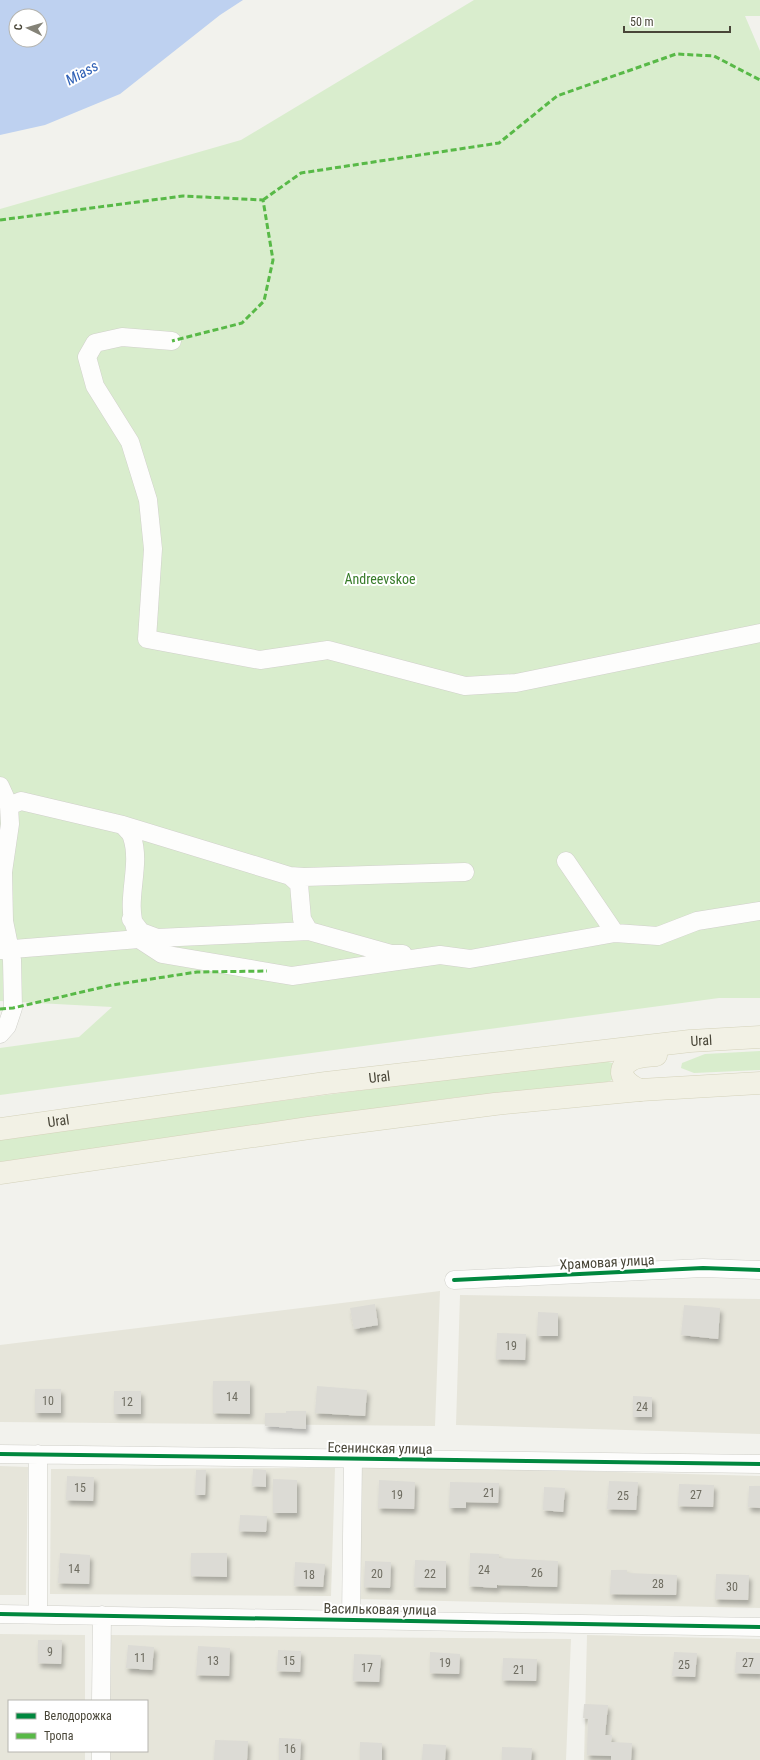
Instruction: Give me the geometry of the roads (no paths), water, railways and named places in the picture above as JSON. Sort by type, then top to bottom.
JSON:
[{"type":"main road","name":"Ural","points":[[0,1129],[334,1082],[682,1042],[760,1037]]},
{"type":"main road","points":[[640,1090],[629,1085],[624,1080],[622,1072],[624,1065],[632,1059],[648,1056],[760,1047]]},
{"type":"main road","points":[[0,1173],[309,1128],[495,1104],[640,1090],[760,1083]]},
{"type":"street","points":[[172,341],[122,337],[95,344],[86,357],[95,386],[130,442],[148,500],[153,549],[147,639],[260,660],[328,650],[465,686],[516,683],[760,633]]},
{"type":"street","points":[[0,1034],[7,1026],[13,1008],[5,950],[3,872],[10,824],[4,796],[123,825],[297,879],[465,872]]},
{"type":"street","points":[[123,825],[132,836],[135,853],[131,919],[139,939],[162,954],[292,976],[440,955]]},
{"type":"street","points":[[566,861],[615,933]]},
{"type":"street","points":[[297,879],[302,919],[309,931]]},
{"type":"street","points":[[131,919],[141,932],[157,938],[309,931],[391,954],[440,955],[470,959],[615,933],[658,936],[697,921],[760,911]]},
{"type":"street","points":[[5,950],[139,939]]},
{"type":"street","name":"Храмовая улица","points":[[454,1280],[703,1268],[760,1270]]},
{"type":"street","name":"Есенинская улица","points":[[0,1454],[760,1464]]},
{"type":"street","points":[[38,1454],[38,1614]]},
{"type":"street","points":[[351,1619],[353,1458]]},
{"type":"street","name":"Васильковая улица","points":[[0,1614],[760,1627]]},
{"type":"street","points":[[101,1700],[102,1615]]},
{"type":"water","name":"Miass","points":[[0,0],[243,0],[220,15],[120,94],[45,125],[0,135]]},
{"type":"park label","name":"Andreevskoe","points":[[380,579]]}]
